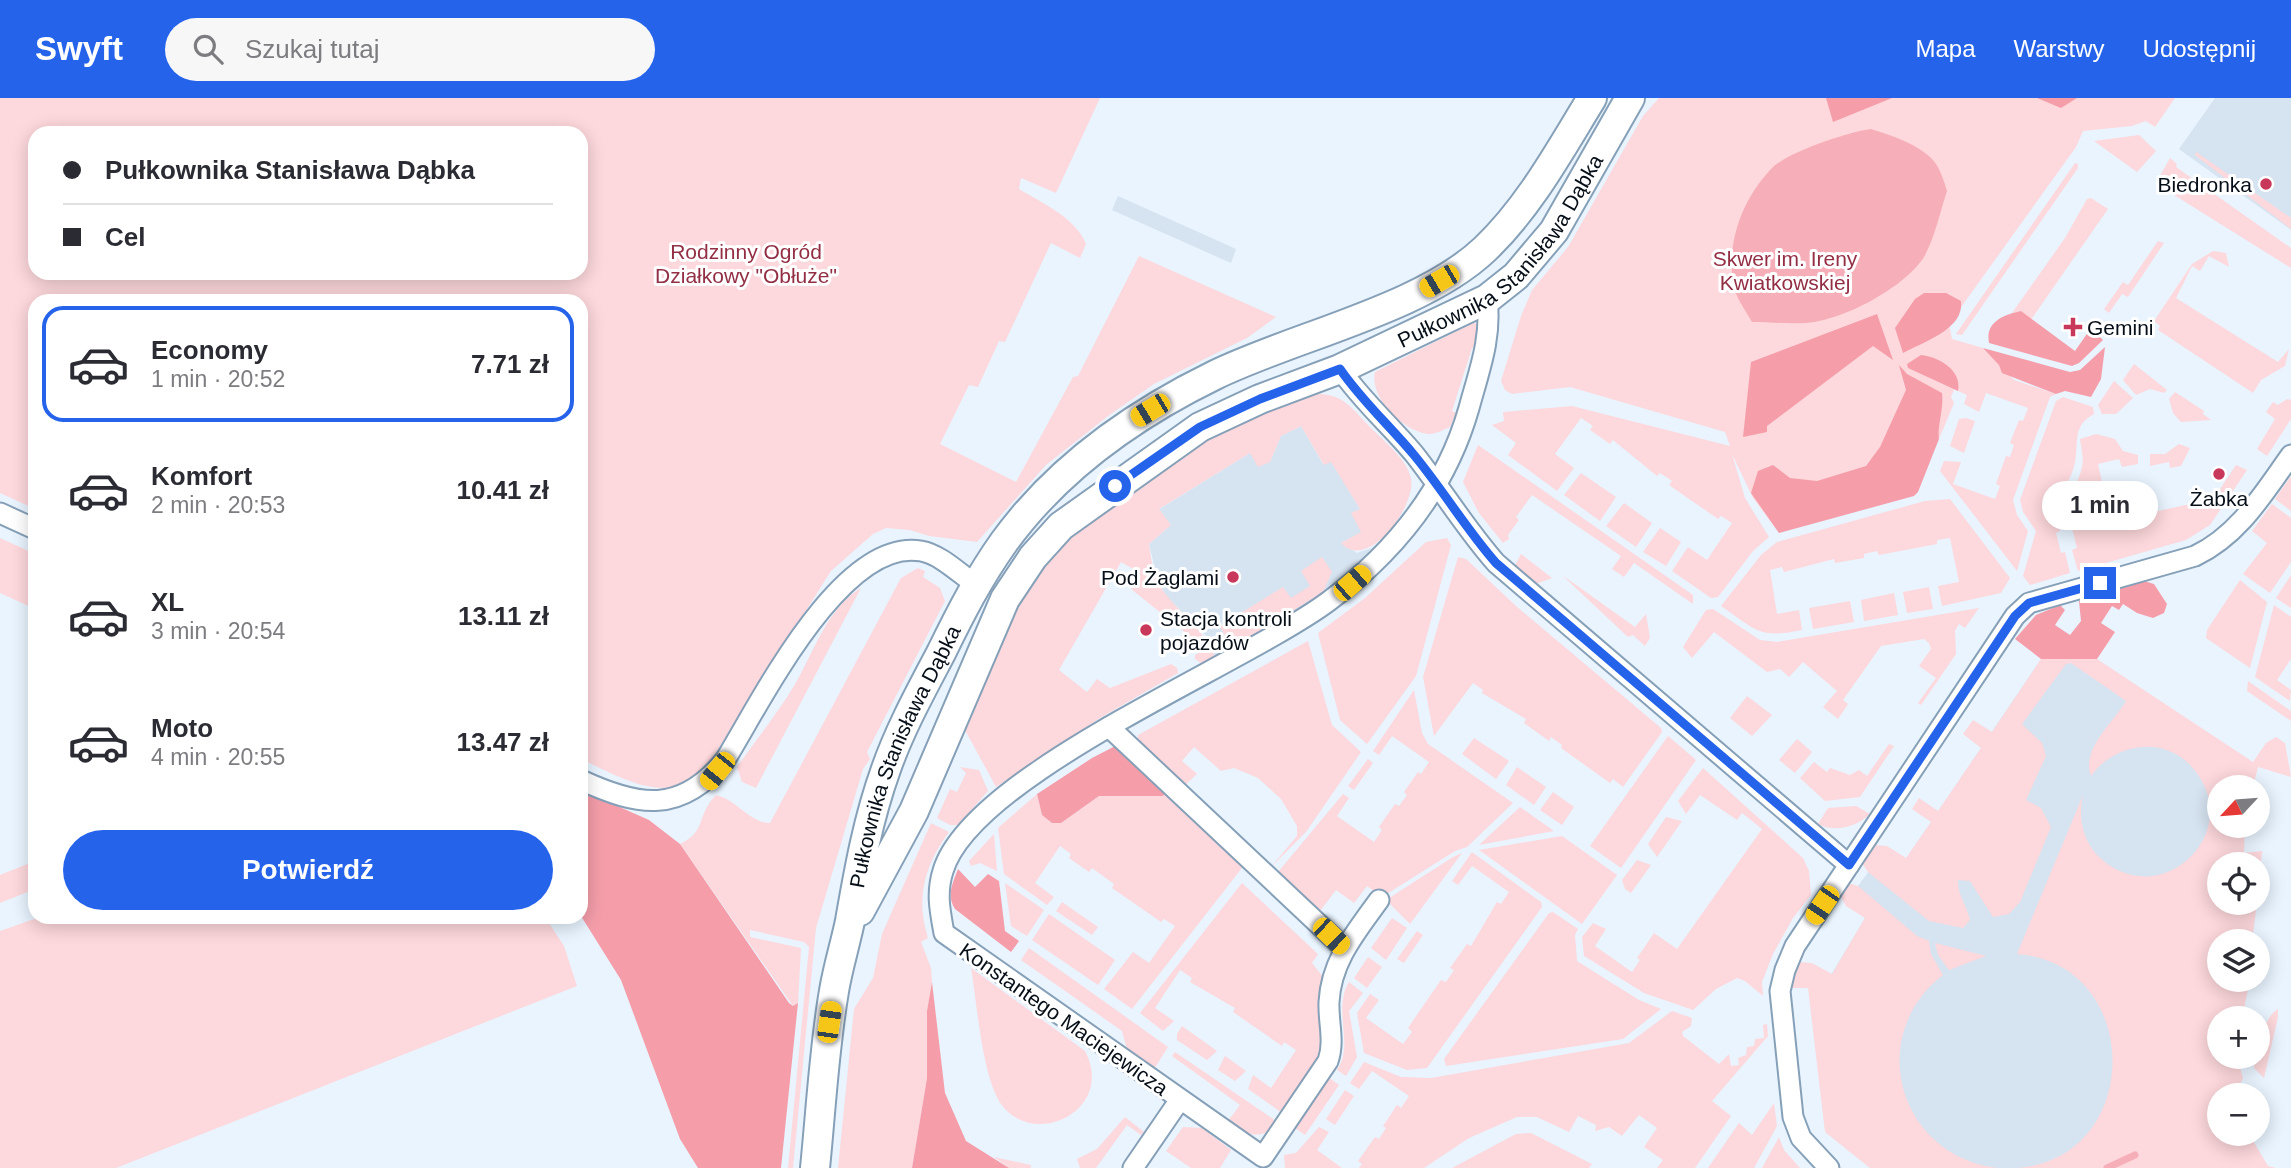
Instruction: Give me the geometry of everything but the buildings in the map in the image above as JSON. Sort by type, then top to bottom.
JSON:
[{"type":"main road","name":"Pułkownika Stanisława Dąbka","points":[[815,1168],[829,1022],[866,832],[887,766],[911,712],[976,585],[1006,539],[1074,467],[1126,424],[1218,373],[1420,292],[1458,270],[1484,250],[1547,172],[1592,98]]},
{"type":"main road","name":"Pułkownika Stanisława Dąbka","points":[[847,935],[914,811],[1005,599],[1033,557],[1061,526],[1200,427],[1260,399],[1340,369],[1487,299],[1516,276],[1554,232],[1630,98]]},
{"type":"main road","points":[[1319,333],[1340,369]]},
{"type":"main road","points":[[976,585],[1005,599]]},
{"type":"street","name":"Konstantego Maciejewicza","points":[[1379,900],[1344,948],[1331,990],[1332,1044],[1328,1062],[1263,1157],[1179,1101],[944,933],[937,896],[943,869],[964,836],[998,799],[1109,727],[1255,648],[1328,601],[1383,556],[1417,518],[1463,431],[1490,330],[1487,299]]},
{"type":"street","points":[[1340,369],[1436,484],[1471,535],[1496,563],[1849,865]]},
{"type":"street","points":[[1829,1168],[1801,1138],[1793,1117],[1780,992],[1795,946],[1997,641],[2029,603],[2195,556],[2213,547],[2235,530],[2291,455]]},
{"type":"street","points":[[0,513],[28,526]]},
{"type":"street","points":[[588,783],[609,793],[651,800],[682,795],[707,782],[725,760],[825,603],[866,566],[898,553],[922,551],[976,585]]},
{"type":"street","points":[[1109,727],[1344,948]]},
{"type":"street","name":"Konstantego Maciejewicza","points":[[1133,1168],[1179,1101]]},
{"type":"shaded area","points":[[1826,98],[1892,98],[1833,122]]},
{"type":"shaded area","points":[[2037,98],[2077,98],[2061,108]]},
{"type":"shaded area","name":"Biedronka","points":[[2215,98],[2291,98],[2291,230],[2179,149]]},
{"type":"shaded area","points":[[1871,129],[1920,149],[1933,160],[1942,175],[1947,191],[1924,257],[1915,269],[1887,291],[1836,316],[1805,323],[1752,322],[1733,283],[1732,252],[1739,222],[1752,194],[1771,169],[1790,156],[1833,138]]},
{"type":"shaded area","points":[[1118,196],[1236,249],[1231,263],[1112,210]]},
{"type":"shaded area","points":[[1924,293],[1946,293],[1961,301],[1960,311],[1950,327],[1903,353],[1895,328],[1915,299]]},
{"type":"shaded area","points":[[2021,311],[2075,351],[2091,328],[2103,340],[2079,363],[2072,366],[1989,343],[1990,330],[1997,321]]},
{"type":"shaded area","points":[[1877,314],[1893,360],[1873,346],[1767,426],[1767,432],[1743,437],[1751,362]]},
{"type":"shaded area","points":[[2105,347],[2101,379],[2091,397],[2065,391],[2056,394],[2002,373],[1999,365],[1983,348],[2070,372],[2080,370]]},
{"type":"shaded area","points":[[1921,355],[1948,366],[1956,377],[1958,391],[1908,368],[1907,364]]},
{"type":"shaded area","points":[[1899,365],[1907,374],[1942,393],[1939,439],[1918,492],[1914,496],[1779,533],[1751,493],[1758,471],[1773,465],[1790,478],[1817,481],[1866,466],[1880,447],[1906,390]]},
{"type":"shaded area","points":[[1301,426],[1323,464],[1331,461],[1360,509],[1362,532],[1341,543],[1357,553],[1372,548],[1356,566],[1304,605],[1215,657],[1206,636],[1165,595],[1157,577],[1149,544],[1171,525],[1158,510],[1250,453],[1270,462],[1281,436]]},
{"type":"shaded area","points":[[2144,581],[2154,584],[2167,604],[2164,613],[2153,618],[2137,613],[2123,604],[2119,610],[2112,606],[2101,623],[2115,632],[2097,659],[2041,659],[2015,639],[2036,615],[2060,605],[2065,610],[2055,625],[2070,635],[2081,621],[2079,601]]},
{"type":"shaded area","points":[[2041,659],[2097,659],[2207,775],[2208,838],[2139,1142],[2082,1168],[1890,1168],[1831,975],[1865,918],[1858,886],[1872,867],[1906,859]]},
{"type":"shaded area","points":[[1119,744],[1169,793],[1162,796],[1099,796],[1061,823],[1052,823],[1042,815],[1037,794],[1092,758]]},
{"type":"shaded area","points":[[588,793],[649,820],[680,844],[789,1003],[793,1006],[798,1003],[781,1168],[698,1168],[680,1139],[621,980],[586,924]]},
{"type":"shaded area","points":[[958,869],[975,887],[988,874],[999,881],[1005,931],[1019,941],[1011,952],[955,909],[951,894]]},
{"type":"shaded area","points":[[932,982],[945,1093],[966,1141],[1009,1168],[912,1168],[927,1078],[927,1011]]},
{"type":"green space","name":"Rodzinny Ogród Działkowy \"Obłuże\"","points":[[0,98],[1100,98],[1056,193],[1021,178],[1019,189],[1075,226],[1086,244],[1080,258],[1051,243],[1005,342],[999,341],[978,387],[969,385],[940,444],[1016,482],[1073,377],[1078,376],[1139,256],[1276,317],[1247,338],[1154,384],[1108,416],[1046,465],[977,542],[886,528],[873,534],[831,571],[713,757],[690,780],[664,788],[634,783],[588,762],[588,294],[28,294],[28,506],[0,493]]},
{"type":"green space","name":"Skwer im. Ireny Kwiatkowskiej","points":[[1659,98],[2175,98],[2155,127],[2146,121],[2132,126],[2083,131],[2076,147],[1949,324],[1952,339],[1983,348],[2014,380],[2056,394],[2050,397],[2013,500],[2017,515],[2028,531],[2017,571],[1940,471],[1944,461],[1961,462],[1953,484],[1995,499],[2000,486],[1996,484],[2006,456],[2010,457],[2014,445],[2010,443],[2019,420],[2023,421],[2028,408],[1986,393],[1979,412],[1964,404],[1967,395],[1958,391],[1957,382],[1951,397],[1954,403],[1939,439],[1938,433],[1779,533],[1753,498],[1732,454],[1745,498],[1769,537],[1753,551],[1718,597],[1711,598],[1672,571],[1688,547],[1707,560],[1732,523],[1721,516],[1718,519],[1669,485],[1672,481],[1660,473],[1657,476],[1613,440],[1610,444],[1590,430],[1593,426],[1581,418],[1555,454],[1574,468],[1557,491],[1508,455],[1516,443],[1492,425],[1504,421],[1503,412],[1572,406],[1730,446],[1725,432],[1570,387],[1512,394],[1505,390],[1501,381],[1532,290],[1568,247],[1643,116]]},
{"type":"green space","points":[[2139,135],[2156,151],[2137,172],[2094,141]]},
{"type":"green space","points":[[2196,152],[2291,218],[2291,229],[2195,155]]},
{"type":"green space","points":[[2170,158],[2177,164],[2176,167],[2291,248],[2291,268],[2158,185],[2157,181]]},
{"type":"green space","points":[[2075,163],[2078,168],[1962,335],[1956,334]]},
{"type":"green space","points":[[2091,198],[2108,209],[2030,321],[2021,311],[2012,313],[2065,238],[2087,199]]},
{"type":"green space","points":[[2158,241],[2164,243],[2128,297],[2122,294],[2109,313],[2104,309],[2123,282],[2128,285]]},
{"type":"green space","points":[[2213,251],[2226,253],[2229,267],[2209,256],[2200,271],[2192,266],[2176,298],[2278,362],[2289,349],[2285,366],[2261,380],[2253,393],[2158,330],[2160,326],[2154,321],[2192,264]]},
{"type":"green space","points":[[1473,323],[1478,324],[1477,346],[1472,348],[1452,411],[1456,413],[1450,427],[1429,434],[1409,427],[1383,403],[1377,392],[1375,372]]},
{"type":"green space","points":[[2134,364],[2167,390],[2164,393],[2150,389],[2136,395],[2123,380]]},
{"type":"green space","points":[[2114,381],[2133,398],[2116,414],[2102,414],[2098,405]]},
{"type":"green space","points":[[2175,392],[2204,411],[2203,414],[2211,420],[2181,422],[2173,413],[2169,399]]},
{"type":"green space","points":[[1319,394],[1334,396],[1351,407],[1392,449],[1408,470],[1411,490],[1399,518],[1388,532],[1377,543],[1364,549],[1352,550],[1341,543],[1361,532],[1351,513],[1360,509],[1331,462],[1324,465],[1301,426],[1281,436],[1270,462],[1258,467],[1250,453],[1159,509],[1171,525],[1149,544],[1155,575],[1164,592],[1197,629],[1215,657],[1201,663],[1195,659],[1195,655],[1206,649],[1131,589],[1140,573],[1121,562],[1059,670],[1087,692],[1097,679],[1110,688],[1171,664],[1177,668],[1178,673],[1100,718],[996,787],[965,730],[1007,622],[1026,588],[1050,558],[1080,528],[1157,470],[1242,422],[1282,405]]},
{"type":"green space","points":[[2063,397],[2093,407],[2094,414],[2079,429],[2072,473],[2059,500],[2060,531],[2056,533],[2061,553],[2065,552],[2070,573],[2030,585],[2023,576],[2036,531],[2023,512],[2020,500],[2056,401]]},
{"type":"green space","points":[[2287,399],[2291,400],[2291,419],[2267,456],[2257,449],[2275,419],[2266,412],[2273,402],[2278,405]]},
{"type":"green space","points":[[1959,419],[1975,421],[1964,453],[1950,446]]},
{"type":"green space","points":[[2096,434],[2115,439],[2123,451],[2138,455],[2138,464],[2122,467],[2119,459],[2098,464],[2105,496],[2114,494],[2120,516],[2129,513],[2131,517],[2208,500],[2214,490],[2218,492],[2236,465],[2247,470],[2210,525],[2186,540],[2078,571],[2072,550],[2077,548],[2072,528],[2067,529],[2065,510],[2082,467],[2080,439]]},
{"type":"green space","points":[[2179,444],[2190,448],[2181,466],[2170,468],[2169,462],[2150,466],[2150,454],[2165,454]]},
{"type":"green space","points":[[1478,445],[1693,595],[1693,604],[1634,563],[1624,577],[1612,569],[1621,556],[1532,495],[1516,517],[1519,520],[1508,535],[1509,539],[1503,543],[1479,513],[1463,482]]},
{"type":"green space","points":[[1581,473],[1616,497],[1600,521],[1564,495]]},
{"type":"green space","points":[[2291,476],[2291,511],[2275,499]]},
{"type":"green space","points":[[1950,499],[2010,578],[2001,593],[1942,606],[1938,586],[1959,582],[1950,538],[1937,540],[1937,544],[1879,555],[1877,551],[1864,554],[1864,558],[1835,563],[1834,559],[1784,572],[1782,567],[1770,570],[1777,614],[1799,610],[1802,630],[1767,633],[1751,627],[1721,606],[1761,555],[1777,542],[1925,501]]},
{"type":"green space","points":[[1624,503],[1652,523],[1636,547],[1606,526]]},
{"type":"green space","points":[[2272,504],[2291,518],[2291,562],[2270,593],[2243,574],[2267,543],[2252,531]]},
{"type":"green space","points":[[1660,528],[1681,542],[1666,566],[1643,552]]},
{"type":"green space","points":[[0,538],[28,551],[28,606],[0,593]]},
{"type":"green space","points":[[1447,538],[1451,545],[1416,676],[1367,744],[1340,720],[1318,633],[1365,598],[1426,542]]},
{"type":"green space","points":[[1521,554],[1552,578],[1536,584],[1515,565]]},
{"type":"green space","points":[[1322,557],[1332,572],[1323,592],[1241,643],[1225,636],[1220,626],[1283,587],[1291,598],[1310,586],[1301,571]]},
{"type":"green space","points":[[1458,557],[1466,559],[1516,606],[1661,728],[1662,732],[1623,787],[1613,779],[1610,783],[1561,748],[1562,745],[1551,737],[1549,741],[1524,723],[1526,719],[1482,693],[1483,690],[1473,683],[1434,736],[1423,677]]},
{"type":"green space","points":[[918,568],[925,571],[923,577],[940,588],[945,601],[867,752],[870,759],[863,769],[816,928],[793,1168],[788,1168],[809,947],[804,942],[750,930],[750,937],[801,948],[798,1003],[793,1006],[680,844],[694,834],[705,810],[716,795],[756,819],[770,823],[901,578]]},
{"type":"green space","points":[[1562,575],[1635,627],[1646,614],[1650,638],[1645,646],[1633,635],[1628,637]]},
{"type":"green space","points":[[2291,575],[2291,608],[2276,598]]},
{"type":"green space","points":[[2240,580],[2267,602],[2250,668],[2206,638],[2207,630]]},
{"type":"green space","points":[[1929,587],[1933,609],[1907,613],[1903,592]]},
{"type":"green space","points":[[861,588],[756,788],[742,782],[737,767],[794,686],[830,619],[849,597]]},
{"type":"green space","points":[[1894,593],[1898,615],[1864,621],[1861,600]]},
{"type":"green space","points":[[1850,601],[1854,622],[1813,629],[1809,608]]},
{"type":"green space","points":[[2274,605],[2291,617],[2291,659],[2277,680],[2291,690],[2290,701],[2255,677]]},
{"type":"green space","points":[[1979,608],[1965,628],[1959,624],[1955,631],[1956,654],[1921,705],[1918,703],[1936,678],[1919,666],[1931,649],[1924,639],[1881,646],[1843,700],[1848,704],[1838,719],[1823,707],[1837,691],[1803,662],[1789,677],[1780,669],[1767,672],[1714,632],[1692,658],[1683,647],[1706,610],[1713,609],[1760,640],[1777,642]]},
{"type":"green space","points":[[1308,641],[1332,725],[1361,752],[1306,832],[1271,867],[1297,836],[1297,826],[1281,799],[1258,778],[1234,768],[1221,771],[1194,747],[1182,761],[1197,774],[1185,785],[1172,780],[1138,742],[1138,735]]},
{"type":"green space","points":[[2041,659],[2097,659],[2253,762],[2266,743],[2276,737],[2285,743],[2291,777],[2258,767],[2256,775],[2207,775],[2207,795],[2206,789],[2189,764],[2165,749],[2151,747],[2124,751],[2100,765],[2091,776],[2090,756],[2094,746],[2126,701],[2071,663],[2066,664],[2022,724],[2042,743],[2046,756],[2026,800],[2041,808],[2051,827],[2020,902],[2009,914],[1993,917],[1970,881],[1958,880],[1970,920],[1963,928],[1929,921],[1868,872],[1862,863],[1875,845],[1887,846],[1906,858],[1931,822],[1912,809],[1919,798],[1938,811],[1981,748],[1963,734],[1973,720],[1992,732]]},
{"type":"green space","points":[[2248,681],[2291,711],[2291,721],[2247,691]]},
{"type":"green space","points":[[1414,690],[1422,733],[1428,744],[1513,803],[1467,847],[1455,851],[1382,897],[1367,886],[1354,903],[1336,890],[1320,911],[1278,872],[1343,794],[1349,798],[1337,816],[1374,842],[1382,830],[1379,827],[1395,804],[1399,806],[1407,795],[1404,792],[1429,762],[1392,736],[1379,755],[1373,751]]},
{"type":"green space","points":[[1747,696],[1772,715],[1752,736],[1730,718]]},
{"type":"green space","points":[[1668,736],[1696,760],[1621,868],[1590,846]]},
{"type":"green space","points":[[1474,738],[1509,761],[1496,779],[1462,754]]},
{"type":"green space","points":[[1797,739],[1812,752],[1795,773],[1779,760]]},
{"type":"green space","points":[[1889,744],[1894,746],[1860,797],[1825,801],[1800,778],[1814,762],[1827,772],[1830,768],[1850,775],[1859,770],[1867,776]]},
{"type":"green space","points":[[1368,759],[1373,763],[1354,790],[1348,786]]},
{"type":"green space","points":[[960,767],[979,770],[988,791],[958,825],[950,825],[937,818],[950,789],[957,792],[966,773]]},
{"type":"green space","points":[[1517,767],[1546,787],[1534,805],[1506,785]]},
{"type":"green space","points":[[1703,768],[1803,858],[1809,871],[1811,895],[1793,918],[1773,954],[1762,982],[1763,996],[1737,978],[1716,989],[1693,1010],[1644,993],[1584,956],[1582,937],[1593,923],[1606,929],[1595,946],[1632,972],[1640,960],[1637,958],[1654,933],[1677,949],[1762,829],[1742,813],[1737,820],[1700,795],[1686,814],[1678,801]]},
{"type":"green space","points":[[1553,792],[1574,807],[1562,825],[1540,810]]},
{"type":"green space","points":[[1169,793],[1245,864],[1132,1009],[1104,989],[1133,952],[1149,963],[1175,926],[1164,919],[1161,922],[1112,888],[1114,884],[1092,868],[1089,872],[1069,858],[1071,854],[1060,846],[1035,883],[1054,897],[1047,905],[1004,874],[998,828],[1037,794],[1042,815],[1052,823],[1061,823],[1099,796]]},
{"type":"green space","points":[[2083,795],[2082,826],[2088,842],[2097,855],[2122,872],[2147,876],[2170,871],[2190,857],[2204,838],[2207,826],[2207,838],[2245,838],[2244,852],[2207,852],[2207,915],[2255,915],[2254,929],[2207,929],[2207,992],[2247,992],[2245,1006],[2207,1006],[2207,1069],[2240,1069],[2243,1078],[2240,1083],[2207,1083],[2207,1146],[2256,1146],[2268,1166],[2276,1168],[2016,1168],[2058,1157],[2088,1133],[2106,1099],[2113,1062],[2107,1024],[2089,991],[2059,966],[2017,954]]},
{"type":"green space","points":[[1856,806],[1870,814],[1845,827],[1831,828],[1818,824],[1828,808]]},
{"type":"green space","points":[[1520,807],[1554,831],[1479,845]]},
{"type":"green space","points":[[1666,817],[1682,821],[1657,857],[1648,844]]},
{"type":"green space","points":[[931,823],[949,832],[928,869],[923,895],[922,909],[928,938],[921,942],[931,968],[932,982],[927,1011],[927,1078],[912,1168],[838,1168],[854,1009],[873,978],[882,934]]},
{"type":"green space","points":[[994,834],[997,871],[980,863],[971,866],[969,861]]},
{"type":"green space","points":[[1562,836],[1617,875],[1582,924],[1479,850]]},
{"type":"green space","points":[[1472,852],[1541,902],[1542,907],[1427,1068],[1407,1070],[1364,1053],[1357,1013],[1370,994],[1379,1000],[1366,1018],[1403,1044],[1412,1032],[1408,1028],[1441,980],[1446,982],[1454,970],[1450,968],[1467,944],[1471,946],[1497,902],[1501,904],[1509,892],[1472,866],[1458,885],[1452,881]]},
{"type":"green space","points":[[1462,853],[1410,924],[1386,900],[1453,857]]},
{"type":"green space","points":[[1637,860],[1651,865],[1631,893],[1625,889],[1622,880]]},
{"type":"green space","points":[[28,864],[28,892],[0,903],[0,875]]},
{"type":"green space","points":[[1005,883],[1044,910],[1027,936],[1011,926]]},
{"type":"green space","points":[[1242,883],[1318,954],[1312,963],[1323,977],[1325,985],[1325,1050],[1285,1115],[1248,1089],[1253,1075],[1271,1088],[1296,1050],[1284,1042],[1282,1046],[1233,1012],[1235,1008],[1190,982],[1192,978],[1180,970],[1155,1008],[1174,1021],[1163,1031],[1140,1013]]},
{"type":"green space","points":[[1848,883],[1858,886],[1917,936],[1929,941],[1931,954],[1943,975],[1919,1000],[1904,1029],[1900,1060],[1904,1090],[1916,1118],[1936,1141],[1963,1159],[1997,1168],[1870,1168],[1825,1132],[1808,988],[1792,988],[1798,962],[1812,963],[1832,974],[1865,918],[1846,906],[1840,895]]},
{"type":"green space","points":[[1062,902],[1098,927],[1092,935],[1056,911]]},
{"type":"green space","points":[[1553,912],[1578,929],[1575,935],[1577,961],[1639,1000],[1661,1009],[1623,1039],[1446,1066],[1444,1059],[1549,913]]},
{"type":"green space","points":[[1049,914],[1115,960],[1098,985],[1032,940]]},
{"type":"green space","points":[[1392,918],[1407,928],[1386,960],[1371,948]]},
{"type":"green space","points":[[28,921],[28,924],[550,924],[564,946],[577,986],[116,1168],[0,1168],[0,931]]},
{"type":"green space","points":[[1417,931],[1423,935],[1404,963],[1397,959]]},
{"type":"green space","points":[[1935,943],[1986,956],[1949,970],[1938,955]]},
{"type":"green space","points":[[1029,948],[1168,1047],[1154,1069],[1127,1049],[1122,1031],[1021,960]]},
{"type":"green space","points":[[1368,957],[1382,967],[1367,988],[1354,978]]},
{"type":"green space","points":[[971,968],[1085,1051],[1092,1072],[1090,1091],[1081,1106],[1067,1117],[1050,1123],[1032,1123],[1015,1117],[1001,1104],[989,1076],[985,1058]]},
{"type":"green space","points":[[1349,982],[1363,993],[1349,1011],[1357,1057],[1346,1076],[1337,1070],[1344,1050],[1342,1004]]},
{"type":"green space","points":[[2278,1009],[2270,1052],[2270,1017]]},
{"type":"green space","points":[[1672,1011],[1692,1018],[1691,1026],[1682,1032],[1683,1036],[1719,1064],[1729,1054],[1731,1066],[1739,1065],[1738,1058],[1746,1055],[1747,1047],[1754,1046],[1755,1039],[1764,1038],[1763,1025],[1767,1024],[1768,1036],[1712,1101],[1731,1116],[1695,1168],[1657,1168],[1663,1160],[1644,1147],[1657,1128],[1639,1115],[1622,1136],[1609,1127],[1595,1131],[1596,1125],[1578,1116],[1569,1132],[1537,1117],[1517,1117],[1469,1138],[1424,1168],[1359,1168],[1362,1164],[1358,1161],[1375,1137],[1379,1139],[1386,1128],[1383,1126],[1397,1105],[1401,1108],[1409,1096],[1372,1071],[1359,1089],[1350,1083],[1364,1062],[1401,1077],[1431,1078],[1629,1043]]},
{"type":"green space","points":[[1182,1026],[1217,1051],[1207,1060],[1177,1040]]},
{"type":"green space","points":[[1175,1052],[1279,1123],[1273,1129],[1260,1134],[1247,1133],[1234,1126],[1228,1121],[1240,1105],[1172,1056]]},
{"type":"green space","points":[[1225,1056],[1246,1071],[1235,1081],[1218,1070]]},
{"type":"green space","points":[[2255,1069],[2266,1069],[2264,1078]]},
{"type":"green space","points":[[1328,1077],[1339,1085],[1305,1135],[1295,1128]]},
{"type":"green space","points":[[1345,1090],[1354,1096],[1335,1125],[1326,1119]]},
{"type":"green space","points":[[1774,1103],[1777,1126],[1754,1168],[1708,1168],[1739,1123],[1752,1135]]},
{"type":"green space","points":[[1125,1117],[1144,1132],[1141,1135],[1127,1125],[1096,1168],[1080,1168],[1077,1159],[1097,1149]]},
{"type":"green space","points":[[1183,1127],[1202,1128],[1231,1150],[1220,1168],[1191,1168],[1166,1151]]},
{"type":"green space","points":[[1319,1127],[1329,1132],[1317,1150],[1342,1168],[1285,1168],[1284,1155],[1296,1153]]},
{"type":"green space","points":[[1531,1133],[1592,1164],[1589,1168],[1452,1168],[1516,1134]]},
{"type":"green space","points":[[1779,1137],[1784,1150],[1800,1168],[1762,1168]]},
{"type":"green space","points":[[994,1157],[1031,1165],[1031,1168],[1009,1168]]},
{"type":"waterway","points":[[2107,1168],[2135,1155]]},
{"type":"place","name":"Biedronka","points":[[2266,184]]},
{"type":"place","name":"Gemini","points":[[2073,327]]},
{"type":"place","name":"Żabka","points":[[2219,474]]},
{"type":"place","name":"Pod Żaglami","points":[[1233,577]]},
{"type":"place","name":"Stacja kontroli pojazdów","points":[[1146,630]]},
{"type":"route","points":[[1115,486],[1200,427],[1260,399],[1340,369],[1365,402],[1413,454],[1471,535],[1496,563],[1849,865],[2015,616],[2029,603],[2100,583]]}]
